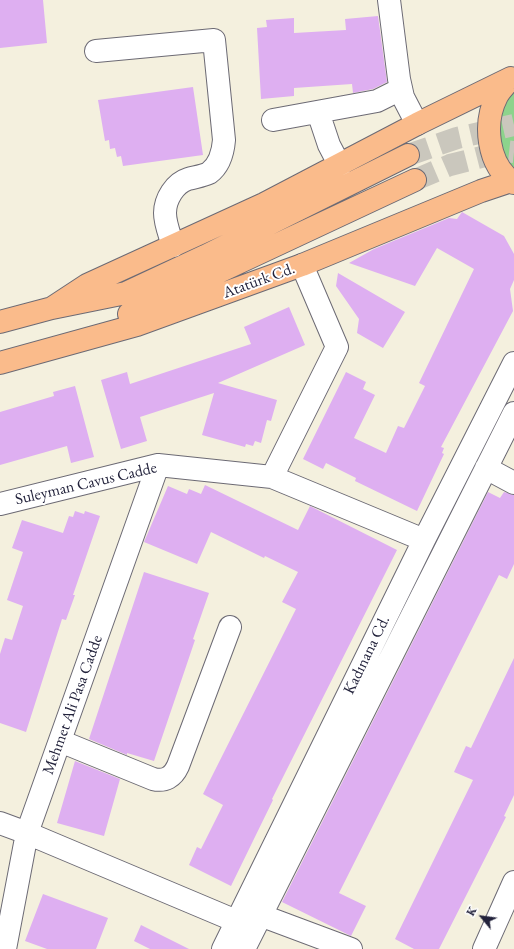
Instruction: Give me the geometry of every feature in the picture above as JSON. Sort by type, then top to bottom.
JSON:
[{"type":"main road","points":[[52,308],[87,285],[264,204],[340,166],[417,124],[513,77]]},
{"type":"main road","points":[[513,77],[497,96],[489,118],[489,141],[497,163],[513,182]]},
{"type":"main road","points":[[0,322],[52,308],[126,293],[205,256],[408,155]]},
{"type":"main road","points":[[68,344],[415,180]]},
{"type":"main road","name":"Atatürk Cd.","points":[[0,363],[137,325],[302,265],[481,191],[513,182]]},
{"type":"street","points":[[389,0],[401,89],[417,124]]},
{"type":"street","points":[[96,51],[214,40],[224,140],[223,150],[220,159],[208,174],[186,179],[173,190],[168,198],[165,213],[173,246]]},
{"type":"street","points":[[273,120],[377,101],[401,89]]},
{"type":"street","points":[[318,112],[329,145],[340,166]]},
{"type":"street","points":[[272,477],[338,347],[302,265]]},
{"type":"street","name":"Kadınana Cd.","points":[[223,949],[424,540],[514,362]]},
{"type":"street","name":"Kadınana Cd.","points":[[244,949],[514,413]]},
{"type":"street","name":"Suleyman Cavus Cadde","points":[[0,504],[158,465],[272,477],[424,540]]},
{"type":"street","name":"Mehmet Ali Pasa Cadde","points":[[5,949],[27,833],[158,465]]},
{"type":"street","points":[[486,468],[514,483]]},
{"type":"street","points":[[60,741],[152,779],[163,780],[172,775],[178,766],[230,627]]},
{"type":"street","points":[[0,823],[236,921]]},
{"type":"street","points":[[484,949],[514,882]]},
{"type":"street","points":[[260,916],[351,949]]},
{"type":"green space","points":[[514,91],[514,169],[503,151],[498,130],[501,109],[506,100]]},
{"type":"building","points":[[0,0],[43,0],[47,43],[0,48]]},
{"type":"building","points":[[378,16],[387,82],[373,89],[353,93],[352,84],[294,88],[294,96],[261,99],[257,28],[267,27],[266,20],[294,18],[294,33],[346,30],[345,19]]},
{"type":"building","points":[[193,87],[203,155],[123,166],[121,156],[117,157],[115,148],[110,149],[109,140],[105,141],[98,100]]},
{"type":"building","points":[[462,212],[504,236],[514,254],[514,280],[510,289],[513,311],[441,447],[444,448],[442,453],[444,454],[417,511],[355,481],[356,478],[326,463],[323,469],[303,459],[346,372],[366,382],[363,389],[375,395],[354,438],[386,453],[398,426],[404,428],[425,386],[419,383],[474,269],[437,248],[415,286],[349,263],[374,249],[449,218],[457,219]]},
{"type":"building","points":[[338,273],[405,312],[383,348],[357,333],[359,319],[336,286]]},
{"type":"building","points":[[289,307],[305,345],[218,383],[277,400],[271,421],[267,420],[261,443],[255,441],[253,446],[246,444],[245,447],[202,435],[214,393],[140,417],[147,441],[121,449],[101,380],[127,372],[130,384],[251,344],[244,327]]},
{"type":"building","points":[[75,386],[94,457],[71,463],[67,446],[0,465],[0,412],[54,396],[53,392]]},
{"type":"building","points":[[205,485],[298,530],[310,506],[397,550],[272,799],[273,800],[231,886],[189,865],[197,847],[201,849],[223,805],[203,794],[296,609],[282,602],[298,572],[265,556],[264,558],[211,532],[197,564],[144,542],[168,486],[187,494],[189,489],[201,494]]},
{"type":"building","points":[[488,492],[500,498],[504,492],[514,495],[514,564],[507,579],[499,575],[339,893],[366,906],[351,936],[282,902]]},
{"type":"building","points":[[75,511],[84,514],[85,511],[100,516],[66,620],[62,619],[26,732],[0,723],[0,654],[5,638],[12,640],[23,606],[7,600],[23,552],[12,548],[22,520],[63,533],[69,516],[73,517]]},
{"type":"building","points":[[144,572],[209,593],[193,639],[195,640],[154,761],[127,753],[127,755],[89,739]]},
{"type":"building","points":[[514,658],[514,795],[504,816],[506,817],[439,949],[414,949],[395,939],[473,780],[454,772],[466,746],[471,748]]},
{"type":"building","points":[[75,761],[120,779],[104,836],[57,823]]},
{"type":"building","points":[[43,894],[108,918],[96,949],[47,949],[25,941]]},
{"type":"building","points":[[141,925],[189,949],[150,949],[134,941]]},
{"type":"tunnel","points":[[408,155],[457,138],[514,125]]},
{"type":"tunnel","points":[[415,180],[450,165],[505,151],[514,152]]}]
